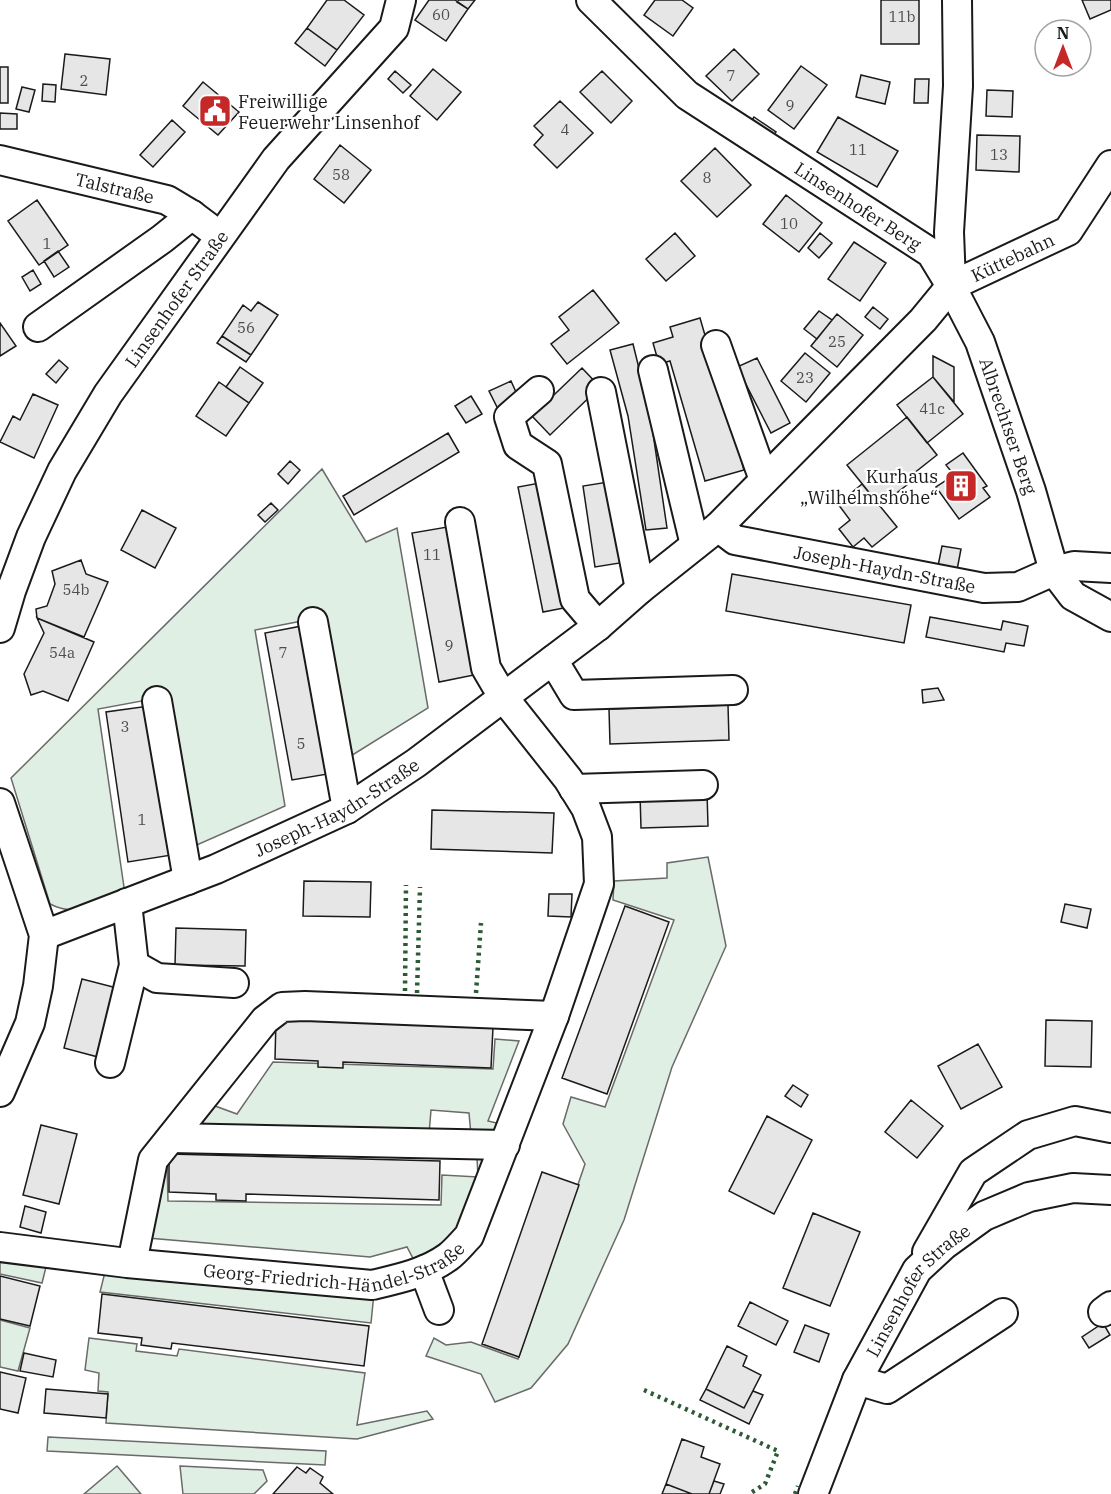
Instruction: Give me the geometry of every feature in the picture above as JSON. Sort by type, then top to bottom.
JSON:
[{"type":"street","name":"Linsenhofer Straße","points":[[0,628],[31,537],[62,471],[108,394],[276,159],[394,28],[401,0]]},
{"type":"street","name":"Linsenhofer Berg","points":[[591,0],[687,95],[931,253],[951,286]]},
{"type":"street","name":"Linsenhofer Berg","points":[[951,286],[949,232],[958,86],[957,0]]},
{"type":"street","name":"Küttebahn","points":[[951,286],[1068,231],[1111,165]]},
{"type":"street","name":"Talstraße","points":[[5,166],[167,200],[220,236]]},
{"type":"street","points":[[38,327],[192,215]]},
{"type":"street","name":"Joseph-Haydn-Straße","points":[[44,935],[216,869],[347,809],[416,763],[598,626],[640,589],[718,527],[923,320],[951,286]]},
{"type":"street","name":"Albrechtser Berg","points":[[951,286],[980,342],[1031,491],[1054,571],[1073,596],[1111,617]]},
{"type":"street","points":[[716,345],[764,480]]},
{"type":"street","points":[[653,370],[695,545]]},
{"type":"street","points":[[539,391],[509,417],[518,445],[547,465],[576,599],[598,626]]},
{"type":"street","points":[[601,393],[640,589]]},
{"type":"street","name":"Georg-Friedrich-Händel-Straße","points":[[0,1247],[132,1263],[372,1285],[405,1278],[448,1257],[469,1236],[554,1016],[599,884],[597,837],[586,808],[574,789],[502,697],[486,668],[460,522]]},
{"type":"street","name":"Joseph-Haydn-Straße","points":[[718,527],[735,540],[984,588],[1018,586],[1054,571]]},
{"type":"street","points":[[1054,571],[1074,566],[1111,568]]},
{"type":"street","points":[[313,622],[347,809]]},
{"type":"street","points":[[553,660],[574,695],[733,690]]},
{"type":"street","points":[[157,701],[188,880]]},
{"type":"street","points":[[574,789],[703,785]]},
{"type":"street","points":[[0,803],[44,935],[38,986],[30,1023],[0,1092]]},
{"type":"street","points":[[110,1063],[134,965],[128,903]]},
{"type":"street","points":[[134,965],[157,978],[234,983]]},
{"type":"street","points":[[132,1263],[153,1160],[265,1020],[282,1007],[410,1009],[554,1016]]},
{"type":"street","points":[[917,1269],[973,1172],[1028,1135],[1075,1121],[1111,1128]]},
{"type":"street","points":[[171,1138],[505,1145]]},
{"type":"street","name":"Linsenhofer Straße","points":[[813,1494],[857,1380],[917,1269],[944,1245],[984,1216],[1029,1197],[1073,1188],[1111,1190]]},
{"type":"street","points":[[423,1269],[439,1310]]},
{"type":"street","points":[[857,1380],[887,1389],[1004,1314]]},
{"type":"green space","points":[[322,469],[366,542],[397,528],[428,708],[346,759],[323,617],[255,630],[285,806],[190,848],[163,697],[98,709],[125,894],[97,906],[78,910],[69,910],[50,904],[11,778]]},
{"type":"green space","points":[[708,857],[726,946],[672,1067],[624,1220],[568,1344],[531,1388],[495,1402],[481,1374],[426,1356],[434,1338],[446,1345],[471,1342],[518,1359],[585,1164],[563,1124],[571,1097],[605,1107],[674,920],[613,900],[614,881],[667,878],[667,863]]},
{"type":"green space","points":[[495,1039],[519,1041],[488,1121],[505,1125],[503,1130],[471,1135],[469,1113],[431,1110],[429,1134],[200,1126],[215,1106],[237,1114],[273,1062],[493,1069]]},
{"type":"green space","points":[[477,1158],[483,1158],[491,1168],[470,1222],[416,1264],[407,1247],[370,1257],[148,1238],[167,1161],[168,1201],[441,1205],[442,1175],[478,1177]]},
{"type":"green space","points":[[0,1261],[46,1267],[42,1283],[0,1274]]},
{"type":"green space","points":[[106,1268],[374,1293],[371,1323],[100,1292]]},
{"type":"green space","points":[[0,1320],[30,1328],[18,1371],[0,1367]]},
{"type":"green space","points":[[89,1338],[137,1344],[136,1351],[177,1356],[179,1349],[365,1373],[357,1425],[427,1411],[433,1419],[357,1439],[106,1423],[108,1392],[98,1391],[99,1373],[85,1370]]},
{"type":"green space","points":[[48,1437],[326,1451],[325,1465],[47,1451]]},
{"type":"green space","points":[[117,1466],[141,1494],[84,1494]]},
{"type":"green space","points":[[180,1466],[263,1470],[267,1481],[254,1494],[183,1494]]},
{"type":"building","points":[[327,0],[344,0],[364,15],[337,50],[307,28]]},
{"type":"building","points":[[429,0],[455,0],[468,9],[446,41],[415,20]]},
{"type":"building","points":[[475,0],[468,9],[457,2]]},
{"type":"building","points":[[655,0],[682,0],[693,8],[673,36],[644,15]]},
{"type":"building","points":[[881,0],[919,0],[919,44],[881,44]]},
{"type":"building","points":[[1082,0],[1111,0],[1111,10],[1090,18]]},
{"type":"building","points":[[307,28],[337,50],[325,66],[295,43]]},
{"type":"building","points":[[734,49],[759,74],[732,101],[706,76]]},
{"type":"building","points":[[65,54],[110,59],[106,95],[61,89]]},
{"type":"building","points":[[801,66],[827,85],[794,129],[768,110]]},
{"type":"building","points":[[0,67],[8,67],[8,103],[0,103]]},
{"type":"building","points":[[433,69],[461,92],[437,120],[410,96]]},
{"type":"building","points":[[395,71],[411,85],[403,93],[388,79]]},
{"type":"building","points":[[602,71],[632,101],[611,123],[580,92]]},
{"type":"building","points":[[861,75],[890,82],[885,104],[856,97]]},
{"type":"building","points":[[915,79],[929,79],[928,103],[914,103]]},
{"type":"building","points":[[203,82],[239,112],[218,135],[183,106]]},
{"type":"building","points":[[43,84],[56,85],[55,102],[42,101]]},
{"type":"building","points":[[22,87],[35,90],[29,112],[16,109]]},
{"type":"building","points":[[987,90],[1013,91],[1012,117],[986,116]]},
{"type":"building","points":[[560,101],[593,133],[557,168],[534,145],[543,135],[534,126]]},
{"type":"building","points":[[0,113],[17,114],[17,129],[0,129]]},
{"type":"building","points":[[754,117],[776,132],[769,142],[747,127]]},
{"type":"building","points":[[838,117],[898,151],[877,187],[817,152]]},
{"type":"building","points":[[172,120],[185,132],[153,167],[140,155]]},
{"type":"building","points":[[977,135],[1020,136],[1019,172],[976,170]]},
{"type":"building","points":[[340,145],[371,170],[344,203],[314,179]]},
{"type":"building","points":[[715,148],[751,185],[717,217],[681,181]]},
{"type":"building","points":[[786,195],[822,223],[799,252],[763,224]]},
{"type":"building","points":[[37,200],[68,245],[39,265],[8,221]]},
{"type":"building","points":[[675,233],[695,256],[666,281],[646,259]]},
{"type":"building","points":[[820,233],[832,243],[819,258],[808,248]]},
{"type":"building","points":[[854,242],[886,263],[860,301],[828,279]]},
{"type":"building","points":[[58,251],[69,267],[54,277],[44,261]]},
{"type":"building","points":[[33,270],[41,284],[30,291],[22,277]]},
{"type":"building","points":[[593,290],[619,323],[567,364],[551,344],[569,330],[559,317]]},
{"type":"building","points":[[258,302],[278,315],[251,355],[222,336],[243,305],[251,311]]},
{"type":"building","points":[[873,307],[888,319],[880,329],[865,317]]},
{"type":"building","points":[[819,311],[832,320],[817,339],[804,329]]},
{"type":"building","points":[[837,314],[863,335],[837,367],[811,346]]},
{"type":"building","points":[[700,318],[744,470],[705,481],[670,361],[659,364],[653,343],[673,337],[670,327]]},
{"type":"building","points":[[0,323],[16,346],[0,356]]},
{"type":"building","points":[[222,336],[251,355],[246,362],[217,343]]},
{"type":"building","points":[[633,344],[650,413],[667,528],[646,530],[628,416],[610,350]]},
{"type":"building","points":[[805,353],[830,373],[806,402],[781,381]]},
{"type":"building","points":[[933,356],[954,367],[954,402],[933,377]]},
{"type":"building","points":[[757,358],[790,423],[771,433],[737,367]]},
{"type":"building","points":[[59,360],[68,368],[56,383],[46,374]]},
{"type":"building","points":[[240,367],[263,383],[249,403],[226,387]]},
{"type":"building","points":[[582,368],[600,387],[550,435],[532,416]]},
{"type":"building","points":[[933,377],[963,414],[927,443],[897,405]]},
{"type":"building","points":[[511,381],[520,401],[499,411],[489,391]]},
{"type":"building","points":[[219,382],[249,403],[226,436],[196,416]]},
{"type":"building","points":[[33,394],[58,405],[34,458],[0,442],[13,416],[20,420]]},
{"type":"building","points":[[471,396],[482,414],[466,423],[455,406]]},
{"type":"building","points":[[907,417],[937,455],[913,474],[917,477],[880,506],[847,465]]},
{"type":"building","points":[[448,433],[459,452],[354,515],[343,496]]},
{"type":"building","name":"Kurhaus „Wilhelmshöhe“","points":[[963,453],[987,486],[983,488],[990,497],[959,519],[936,487],[954,475],[946,465]]},
{"type":"building","points":[[290,461],[300,470],[288,484],[278,474]]},
{"type":"building","points":[[545,482],[569,607],[543,612],[518,487]]},
{"type":"building","points":[[608,482],[620,563],[595,567],[583,486]]},
{"type":"building","points":[[862,484],[897,527],[872,547],[864,538],[853,547],[839,529],[850,520],[838,504]]},
{"type":"building","points":[[271,503],[278,510],[265,522],[258,515]]},
{"type":"building","points":[[142,510],[176,528],[155,568],[121,550]]},
{"type":"building","points":[[453,526],[479,674],[439,682],[412,533]]},
{"type":"building","points":[[942,546],[961,549],[957,570],[938,566]]},
{"type":"building","points":[[81,560],[86,574],[108,582],[84,637],[37,618],[36,609],[47,606],[55,584],[52,571]]},
{"type":"building","points":[[732,574],[911,605],[904,643],[726,611]]},
{"type":"building","points":[[930,617],[1001,630],[1003,621],[1028,626],[1024,646],[1006,643],[1004,652],[926,637]]},
{"type":"building","points":[[37,618],[94,642],[68,701],[43,691],[31,695],[24,674],[44,633]]},
{"type":"building","points":[[307,625],[334,773],[292,780],[265,633]]},
{"type":"building","points":[[938,688],[944,700],[923,703],[922,690]]},
{"type":"building","points":[[728,705],[729,740],[610,744],[609,709]]},
{"type":"building","points":[[149,706],[172,855],[128,862],[106,712]]},
{"type":"building","points":[[707,792],[708,826],[641,828],[640,794]]},
{"type":"building","points":[[432,810],[554,813],[552,853],[431,849]]},
{"type":"building","points":[[304,881],[371,882],[370,917],[303,916]]},
{"type":"building","points":[[549,894],[572,894],[571,917],[548,916]]},
{"type":"building","points":[[1065,904],[1091,909],[1087,928],[1061,922]]},
{"type":"building","points":[[625,906],[669,922],[607,1094],[562,1078]]},
{"type":"building","points":[[176,928],[246,930],[245,966],[175,965]]},
{"type":"building","points":[[82,979],[117,988],[98,1057],[64,1048]]},
{"type":"building","points":[[276,1019],[493,1027],[491,1068],[343,1062],[343,1068],[318,1067],[318,1061],[275,1059]]},
{"type":"building","points":[[1046,1020],[1092,1021],[1091,1067],[1045,1066]]},
{"type":"building","points":[[978,1044],[1002,1087],[961,1109],[938,1066]]},
{"type":"building","points":[[793,1085],[808,1095],[801,1107],[785,1096]]},
{"type":"building","points":[[911,1100],[943,1126],[917,1158],[885,1132]]},
{"type":"building","points":[[767,1116],[812,1140],[774,1214],[729,1191]]},
{"type":"building","points":[[41,1125],[77,1134],[59,1204],[23,1195]]},
{"type":"building","points":[[169,1154],[440,1161],[439,1200],[246,1194],[246,1201],[216,1200],[216,1194],[169,1192]]},
{"type":"building","points":[[542,1172],[579,1185],[519,1357],[482,1344]]},
{"type":"building","points":[[25,1206],[46,1212],[41,1233],[20,1227]]},
{"type":"building","points":[[813,1213],[860,1232],[830,1306],[783,1288]]},
{"type":"building","points":[[0,1276],[40,1286],[30,1326],[0,1319]]},
{"type":"building","points":[[102,1294],[369,1326],[364,1366],[172,1343],[171,1349],[141,1345],[142,1338],[98,1333]]},
{"type":"building","points":[[750,1302],[788,1321],[776,1345],[738,1326]]},
{"type":"building","points":[[1103,1323],[1110,1335],[1089,1348],[1082,1337]]},
{"type":"building","points":[[805,1325],[829,1334],[819,1362],[794,1352]]},
{"type":"building","points":[[727,1346],[747,1356],[743,1366],[761,1375],[744,1408],[706,1389]]},
{"type":"building","points":[[24,1353],[56,1360],[53,1377],[20,1371]]},
{"type":"building","points":[[0,1372],[26,1378],[18,1413],[0,1409]]},
{"type":"building","points":[[46,1389],[108,1394],[106,1418],[44,1413]]},
{"type":"building","points":[[706,1389],[744,1408],[753,1391],[763,1395],[749,1424],[700,1400]]},
{"type":"building","points":[[682,1439],[704,1447],[701,1457],[720,1464],[709,1494],[692,1494],[666,1484]]},
{"type":"building","points":[[297,1467],[306,1473],[310,1468],[323,1477],[320,1483],[333,1494],[273,1494]]},
{"type":"building","points":[[714,1481],[724,1484],[720,1494],[709,1494]]},
{"type":"building","points":[[666,1484],[692,1494],[662,1494]]},
{"type":"hedge","points":[[405,991],[406,885]]},
{"type":"hedge","points":[[417,993],[420,887]]},
{"type":"hedge","points":[[476,993],[481,923]]},
{"type":"hedge","points":[[644,1390],[778,1451],[765,1484],[749,1494]]},
{"type":"hedge","points":[[795,1494],[798,1486]]},
{"type":"place","name":"Freiwillige Feuerwehr Linsenhof","points":[[215,111]]},
{"type":"place","name":"Kurhaus „Wilhelmshöhe“","points":[[961,486]]}]
